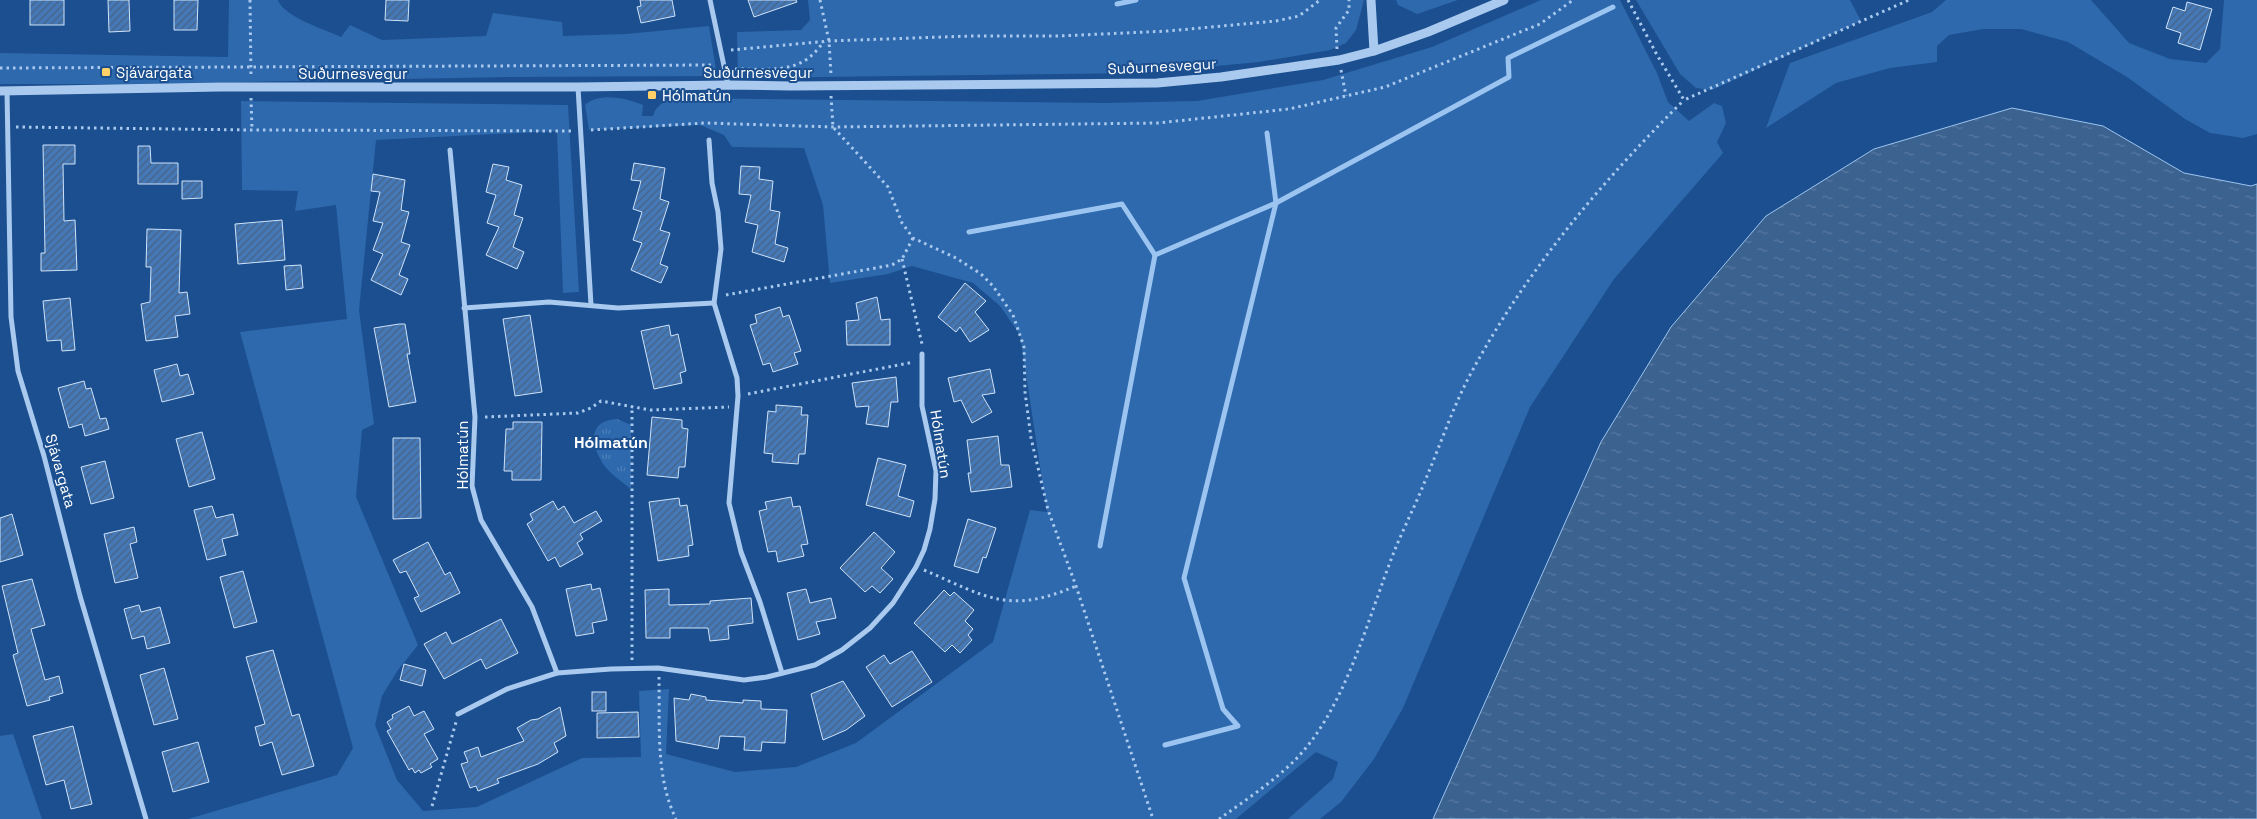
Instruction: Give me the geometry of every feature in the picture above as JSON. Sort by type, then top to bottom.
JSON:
[{"type":"street","points":[[710,0],[728,85]]},
{"type":"street","points":[[1371,0],[1374,51]]},
{"type":"street","name":"Suðurnesvegur","points":[[4,91],[220,87],[578,87],[1157,83],[1221,77],[1339,60],[1374,51],[1428,32],[1504,0]]},
{"type":"street","points":[[578,87],[591,305]]},
{"type":"street","name":"Sjávargata","points":[[4,91],[8,126],[11,317],[18,371],[44,456],[80,596],[146,819]]},
{"type":"street","points":[[709,140],[712,184],[718,212],[721,249],[715,300],[737,378],[738,396],[729,503],[741,552],[760,602],[782,673]]},
{"type":"street","name":"Hólmatún","points":[[450,150],[475,417],[472,486],[481,520],[532,607],[558,673]]},
{"type":"street","points":[[464,308],[550,302],[618,308],[715,300]]},
{"type":"street","name":"Hólmatún","points":[[458,714],[507,689],[558,673],[658,668],[744,680],[767,678],[815,664],[842,650],[870,628],[893,603],[916,567],[924,550],[930,529],[935,498],[936,472],[922,406],[922,354]]},
{"type":"path","points":[[250,0],[250,66]]},
{"type":"path","points":[[820,0],[829,41],[833,127],[888,187],[902,223],[913,238],[956,258],[981,274],[993,286],[1013,315],[1024,347],[1025,392],[1031,438],[1048,510],[1076,586],[1153,819]]},
{"type":"path","points":[[720,51],[829,41],[972,36],[1059,36],[1168,31],[1276,21],[1299,16],[1320,0]]},
{"type":"path","points":[[8,126],[252,130],[580,131],[705,123],[833,127],[1158,123],[1289,109],[1385,88],[1540,24],[1574,0]]},
{"type":"path","points":[[1628,0],[1656,55],[1684,100]]},
{"type":"path","points":[[1219,819],[1292,763],[1321,727],[1345,681],[1394,553],[1469,377],[1514,302],[1565,232],[1622,163],[1684,100],[1909,0]]},
{"type":"path","points":[[0,68],[724,65],[735,69],[754,69],[797,65],[811,56],[824,42]]},
{"type":"path","points":[[715,300],[892,265],[902,260],[913,238]]},
{"type":"path","points":[[902,260],[922,340],[922,354]]},
{"type":"path","points":[[738,396],[922,361]]},
{"type":"path","points":[[475,417],[578,413],[591,408],[601,401],[650,410],[737,406]]},
{"type":"path","points":[[632,406],[632,668]]},
{"type":"path","points":[[916,567],[997,600],[1021,602],[1050,597],[1076,586]]},
{"type":"path","points":[[658,668],[661,760],[667,796],[676,819]]},
{"type":"path","points":[[432,806],[458,714]]},
{"type":"green space","points":[[229,0],[278,0],[288,12],[296,17],[341,37],[350,25],[382,40],[486,36],[493,13],[562,22],[563,36],[626,34],[709,26],[717,76],[0,84],[0,53],[228,57]]},
{"type":"green space","points":[[808,0],[1364,0],[1356,30],[1346,43],[1330,50],[1259,62],[1141,73],[738,78],[737,32],[801,30],[810,20]]},
{"type":"green space","points":[[1396,0],[1458,0],[1417,14],[1398,5]]},
{"type":"green space","points":[[1541,0],[1620,0],[1657,73],[1668,102],[1689,121],[1714,103],[1722,106],[1726,123],[1717,142],[1723,153],[1614,279],[1530,407],[1403,708],[1374,759],[1341,802],[1320,819],[1288,819],[1333,779],[1338,762],[1316,752],[1236,819],[188,819],[337,775],[353,748],[240,332],[347,319],[336,205],[295,211],[298,191],[242,190],[241,101],[568,105],[579,292],[563,293],[557,131],[376,140],[359,310],[374,424],[362,430],[356,497],[418,645],[398,670],[382,696],[375,725],[397,780],[423,811],[477,807],[582,758],[641,757],[639,691],[669,689],[666,754],[735,772],[796,767],[856,743],[993,642],[1030,510],[1047,512],[1020,335],[1000,306],[973,283],[912,266],[888,274],[830,283],[823,205],[804,148],[732,147],[724,135],[700,125],[589,130],[585,105],[605,97],[621,98],[643,105],[642,116],[653,116],[661,105],[668,101],[682,98],[1106,103],[1197,101],[1323,80],[1432,47]]},
{"type":"green space","points":[[1636,0],[1850,0],[1861,21],[1712,90],[1696,88],[1680,74]]},
{"type":"green space","points":[[1946,0],[2091,0],[2129,43],[2170,59],[2206,63],[2220,49],[2224,0],[2257,0],[2257,134],[2243,138],[2210,133],[2185,119],[2127,77],[2068,42],[2021,29],[1983,29],[1949,35],[1937,46],[1937,62],[1890,68],[1836,83],[1766,128],[1790,63],[1932,12]]},
{"type":"green space","points":[[617,419],[631,425],[631,489],[607,469],[595,445],[595,431],[599,425],[606,421]]},
{"type":"green space","points":[[13,734],[42,819],[0,819],[0,736]]},
{"type":"water","points":[[2012,108],[2103,126],[2184,173],[2251,186],[2257,184],[2257,819],[1433,819],[1601,442],[1671,327],[1766,216],[1874,149]]},
{"type":"building","points":[[30,0],[64,0],[64,25],[30,25]]},
{"type":"building","points":[[108,0],[129,0],[130,31],[109,32]]},
{"type":"building","points":[[174,0],[198,0],[197,30],[174,30]]},
{"type":"building","points":[[386,0],[409,0],[408,21],[385,20]]},
{"type":"building","points":[[640,0],[672,0],[675,16],[641,23],[637,7],[641,6]]},
{"type":"building","points":[[748,0],[796,0],[797,2],[754,17]]},
{"type":"building","points":[[2187,2],[2212,9],[2200,50],[2178,43],[2181,33],[2166,28],[2173,7],[2185,11]]},
{"type":"building","points":[[43,145],[75,145],[75,164],[63,164],[64,221],[75,220],[77,270],[41,271],[41,253],[45,253]]},
{"type":"building","points":[[138,146],[150,146],[151,163],[178,163],[178,184],[138,184]]},
{"type":"building","points":[[634,163],[665,168],[660,199],[669,202],[660,230],[670,233],[660,264],[668,267],[661,283],[631,270],[642,243],[633,240],[642,212],[633,209],[641,181],[631,180]]},
{"type":"building","points":[[493,164],[509,167],[506,180],[522,185],[514,215],[523,218],[513,247],[524,252],[517,269],[486,255],[499,227],[487,223],[496,195],[486,192]]},
{"type":"building","points":[[741,166],[760,167],[759,179],[773,181],[770,210],[780,212],[775,244],[788,248],[784,262],[752,252],[758,225],[745,222],[751,195],[739,194]]},
{"type":"building","points":[[373,174],[405,180],[401,210],[409,212],[401,242],[410,245],[399,275],[408,279],[401,295],[371,280],[383,254],[373,250],[383,223],[373,221],[380,192],[371,191]]},
{"type":"building","points":[[182,181],[202,181],[202,198],[182,199]]},
{"type":"building","points":[[282,220],[285,260],[238,264],[235,224]]},
{"type":"building","points":[[147,229],[181,230],[179,293],[187,292],[190,314],[175,316],[178,337],[146,341],[141,304],[150,302],[151,267],[146,267]]},
{"type":"building","points":[[301,265],[303,288],[286,290],[284,266]]},
{"type":"building","points":[[965,283],[986,301],[975,312],[989,330],[970,342],[960,327],[956,332],[938,317]]},
{"type":"building","points":[[877,297],[881,320],[890,319],[890,345],[847,345],[846,321],[859,320],[856,303]]},
{"type":"building","points":[[70,298],[75,350],[62,351],[61,340],[47,341],[43,301]]},
{"type":"building","points":[[780,307],[783,317],[789,315],[801,351],[794,353],[798,364],[773,372],[770,363],[763,365],[750,325],[757,323],[755,315]]},
{"type":"building","points":[[530,315],[542,392],[515,396],[503,319]]},
{"type":"building","points":[[405,324],[410,354],[407,354],[416,402],[389,407],[374,328]]},
{"type":"building","points":[[669,325],[671,336],[678,334],[686,371],[680,373],[682,383],[654,389],[641,331]]},
{"type":"building","points":[[177,364],[180,376],[188,374],[194,394],[162,402],[154,370]]},
{"type":"building","points":[[990,369],[995,393],[982,395],[992,412],[972,423],[961,400],[954,402],[948,378]]},
{"type":"building","points":[[896,377],[898,402],[891,402],[888,427],[866,424],[869,406],[856,407],[852,383]]},
{"type":"building","points":[[84,381],[86,389],[91,388],[100,419],[106,418],[109,429],[85,436],[82,424],[69,428],[58,388]]},
{"type":"building","points":[[776,405],[802,407],[801,415],[808,415],[805,454],[799,454],[798,464],[772,462],[773,454],[764,453],[768,411],[776,412]]},
{"type":"building","points":[[652,417],[682,420],[682,428],[688,429],[685,467],[679,467],[678,478],[647,475]]},
{"type":"building","points":[[513,422],[542,422],[541,480],[512,480],[512,471],[504,471],[506,429],[513,429]]},
{"type":"building","points":[[202,432],[215,479],[189,487],[176,439]]},
{"type":"building","points":[[998,436],[1001,465],[1009,465],[1012,487],[971,492],[968,473],[971,473],[967,440]]},
{"type":"building","points":[[393,438],[420,438],[421,518],[393,519]]},
{"type":"building","points":[[878,458],[906,465],[898,496],[914,501],[910,517],[866,505]]},
{"type":"building","points":[[105,461],[114,498],[91,504],[81,467]]},
{"type":"building","points":[[791,497],[793,507],[800,506],[808,544],[801,545],[804,556],[778,562],[776,551],[768,552],[759,511],[767,509],[765,502]]},
{"type":"building","points":[[679,498],[680,506],[687,505],[693,545],[688,546],[689,556],[658,561],[649,502]]},
{"type":"building","points":[[553,501],[558,510],[564,506],[574,523],[596,511],[602,521],[580,534],[583,539],[577,543],[583,554],[560,567],[555,557],[548,561],[527,524],[533,520],[530,514]]},
{"type":"building","points":[[212,506],[216,518],[233,514],[238,535],[222,539],[226,555],[207,560],[194,510]]},
{"type":"building","points":[[12,514],[23,555],[0,562],[0,518]]},
{"type":"building","points":[[968,519],[996,528],[986,558],[983,557],[978,573],[954,566]]},
{"type":"building","points":[[134,527],[137,542],[130,544],[138,578],[115,583],[104,534]]},
{"type":"building","points":[[874,532],[895,552],[881,568],[893,579],[880,593],[872,586],[865,592],[840,568]]},
{"type":"building","points":[[428,542],[445,575],[450,572],[460,593],[421,612],[414,598],[419,596],[406,571],[400,573],[393,560]]},
{"type":"building","points":[[243,571],[257,622],[234,628],[220,577]]},
{"type":"building","points":[[32,579],[45,625],[31,629],[45,680],[59,676],[63,693],[49,697],[50,700],[27,706],[13,655],[18,653],[2,586]]},
{"type":"building","points":[[591,584],[592,590],[600,588],[607,620],[592,623],[594,633],[576,636],[566,589]]},
{"type":"building","points":[[669,589],[669,605],[710,604],[710,601],[751,598],[753,623],[728,626],[729,639],[710,641],[708,628],[670,628],[670,638],[646,638],[645,590]]},
{"type":"building","points":[[806,589],[810,603],[831,598],[836,618],[816,622],[820,634],[798,640],[787,593]]},
{"type":"building","points":[[944,590],[950,596],[954,592],[974,610],[965,621],[973,629],[968,635],[972,640],[960,653],[952,645],[945,652],[914,623]]},
{"type":"building","points":[[139,605],[141,612],[160,607],[170,643],[147,649],[144,636],[132,639],[124,609]]},
{"type":"building","points":[[501,619],[518,653],[486,669],[481,659],[444,679],[424,644],[446,632],[452,644]]},
{"type":"building","points":[[273,650],[292,716],[299,714],[314,766],[282,775],[272,742],[260,746],[255,727],[265,724],[246,657]]},
{"type":"building","points":[[912,651],[932,682],[892,707],[866,667],[884,655],[890,664]]},
{"type":"building","points":[[404,664],[426,670],[422,686],[400,680]]},
{"type":"building","points":[[164,668],[178,719],[154,725],[140,675]]},
{"type":"building","points":[[843,681],[865,716],[846,730],[823,740],[811,694]]},
{"type":"building","points":[[592,692],[606,692],[606,711],[592,711]]},
{"type":"building","points":[[691,694],[706,697],[706,700],[743,703],[743,700],[761,701],[761,709],[787,710],[785,743],[762,742],[761,751],[744,750],[745,737],[720,736],[718,749],[676,741],[674,698],[689,700]]},
{"type":"building","points":[[409,706],[414,716],[424,711],[434,729],[424,734],[438,759],[430,764],[432,767],[421,773],[419,770],[415,773],[412,768],[409,770],[387,731],[391,729],[387,722],[393,718],[392,715]]},
{"type":"building","points":[[560,707],[566,736],[554,743],[558,752],[538,764],[497,779],[499,783],[478,791],[476,786],[470,788],[461,764],[468,762],[464,752],[478,747],[481,757],[524,741],[517,728]]},
{"type":"building","points":[[638,712],[639,737],[597,738],[597,713]]},
{"type":"building","points":[[73,726],[92,804],[71,809],[64,780],[46,785],[33,736]]},
{"type":"building","points":[[198,742],[209,782],[173,792],[162,752]]},
{"type":"waterway","points":[[1117,4],[1136,0]]},
{"type":"waterway","points":[[1100,546],[1155,255],[1276,203],[1509,77],[1508,58],[1613,7]]},
{"type":"waterway","points":[[1165,745],[1238,726],[1223,709],[1184,578],[1276,203],[1267,133]]},
{"type":"waterway","points":[[969,232],[1122,204],[1155,255]]},
{"type":"place","name":"Sjávargata","points":[[106,72]]},
{"type":"place","name":"Hólmatún","points":[[652,95]]},
{"type":"district","name":"Hólmatún","points":[[611,442]]}]
